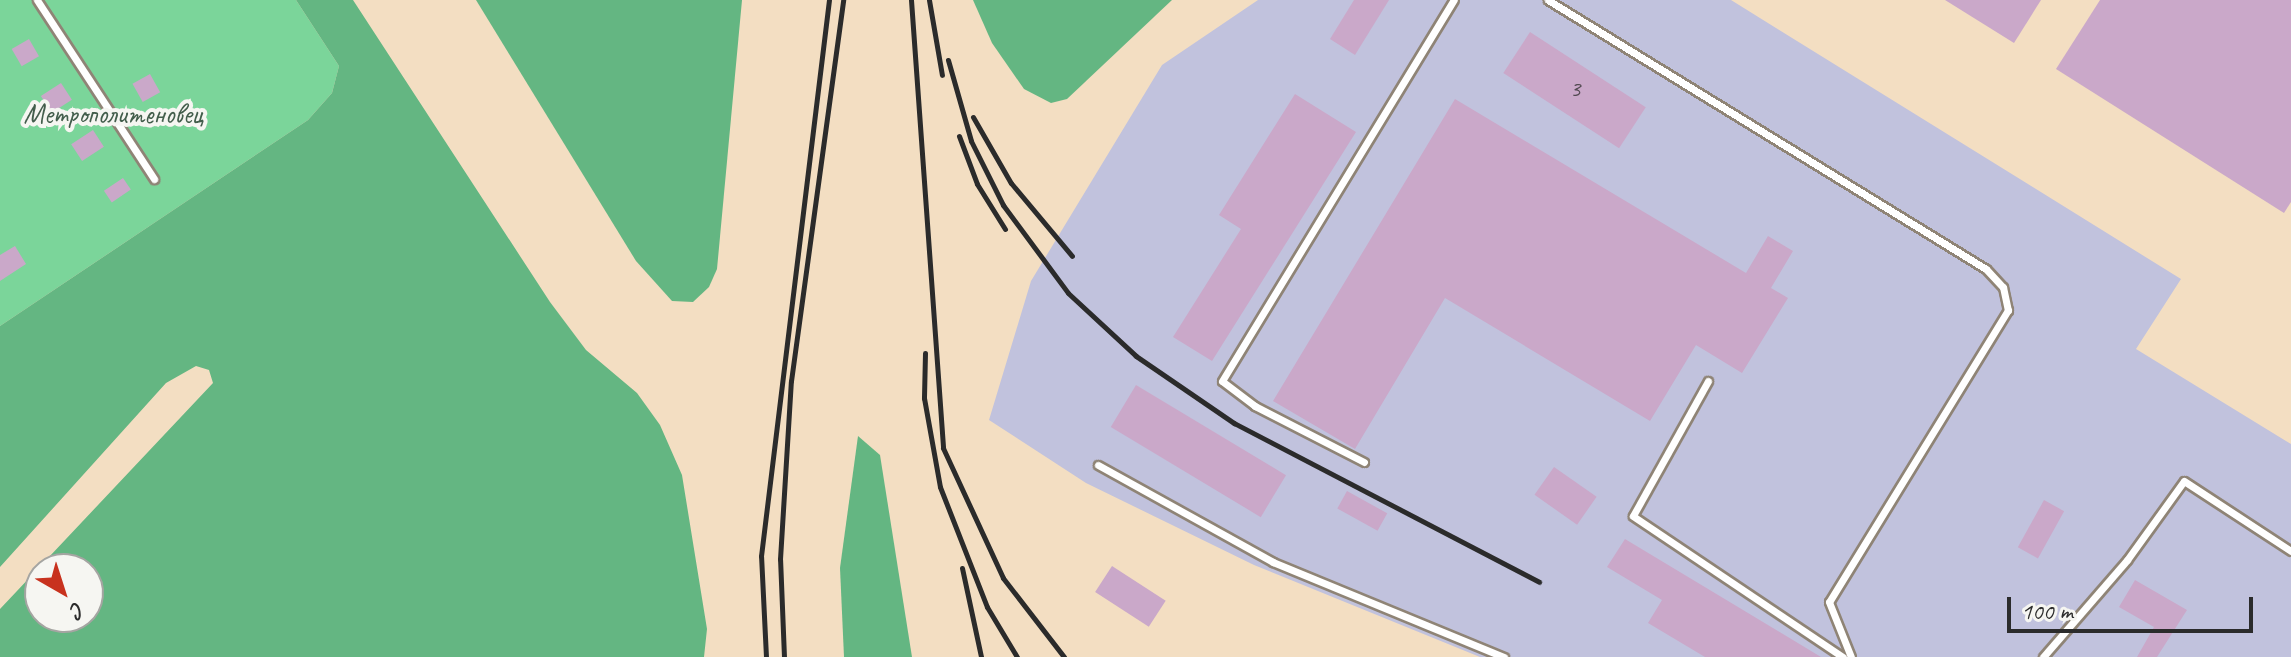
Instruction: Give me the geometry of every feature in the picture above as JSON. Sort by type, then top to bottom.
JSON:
[{"type":"lane","points":[[37,0],[154,179]]},
{"type":"lane","points":[[1364,462],[1255,406],[1222,381],[1454,0]]},
{"type":"lane","points":[[1548,0],[1986,269],[2003,287],[2008,310],[1829,602],[1851,657]]},
{"type":"lane","points":[[1708,381],[1633,516],[1843,657]]},
{"type":"lane","points":[[1098,465],[1273,562],[1504,657]]},
{"type":"lane","points":[[2043,657],[2127,560],[2184,481],[2291,551]]},
{"type":"shaded area","points":[[1258,0],[1731,0],[2181,279],[2136,349],[2291,444],[2291,657],[1480,657],[1254,565],[1086,483],[989,420],[1031,281],[1162,65]]},
{"type":"green space","name":"Метрополитеновец","points":[[0,0],[296,0],[339,66],[332,93],[308,120],[0,326]]},
{"type":"green space","points":[[296,0],[353,0],[550,302],[586,350],[637,393],[660,425],[682,475],[707,629],[704,657],[0,657],[0,609],[24,584],[24,633],[104,633],[104,553],[53,553],[213,383],[209,370],[196,366],[166,383],[0,567],[0,326],[308,120],[332,93],[339,66]]},
{"type":"green space","points":[[476,0],[742,0],[717,269],[709,287],[693,302],[672,301],[636,261]]},
{"type":"green space","points":[[973,0],[1172,0],[1067,99],[1051,103],[1024,89],[992,43]]},
{"type":"green space","points":[[858,436],[880,455],[912,657],[844,657],[840,568]]},
{"type":"building","points":[[1354,0],[1389,0],[1355,55],[1330,39]]},
{"type":"building","points":[[1945,0],[2041,0],[2014,43]]},
{"type":"building","points":[[2100,0],[2291,0],[2291,202],[2284,213],[2056,69]]},
{"type":"building","points":[[1530,32],[1646,107],[1619,148],[1503,73]]},
{"type":"building","points":[[29,39],[39,56],[22,66],[12,49]]},
{"type":"building","points":[[150,74],[160,92],[143,102],[133,84]]},
{"type":"building","points":[[61,83],[72,100],[52,113],[41,96]]},
{"type":"building","points":[[1295,94],[1356,132],[1212,361],[1173,337],[1241,229],[1219,215]]},
{"type":"building","points":[[1455,99],[1746,273],[1768,236],[1793,251],[1771,288],[1788,298],[1742,373],[1696,345],[1650,421],[1445,298],[1355,449],[1273,401]]},
{"type":"building","points":[[93,130],[104,147],[82,161],[71,144]]},
{"type":"building","points":[[123,178],[131,190],[112,202],[104,191]]},
{"type":"building","points":[[15,246],[26,264],[0,281],[0,255]]},
{"type":"building","points":[[1136,385],[1286,475],[1261,517],[1111,427]]},
{"type":"building","points":[[1554,467],[1597,497],[1577,525],[1534,495]]},
{"type":"building","points":[[1347,491],[1387,513],[1378,531],[1337,508]]},
{"type":"building","points":[[2044,500],[2064,511],[2038,558],[2018,547]]},
{"type":"building","points":[[1625,539],[1821,657],[1705,657],[1648,623],[1662,600],[1607,567]]},
{"type":"building","points":[[1112,566],[1166,601],[1149,627],[1095,592]]},
{"type":"building","points":[[2135,580],[2187,610],[2157,657],[2137,657],[2154,627],[2119,607]]},
{"type":"railway","points":[[766,657],[761,556],[829,0]]},
{"type":"railway","points":[[784,657],[780,559],[791,381],[843,0]]},
{"type":"railway","points":[[911,0],[943,448],[1003,578],[1064,657]]},
{"type":"railway","points":[[929,0],[942,75]]},
{"type":"railway","points":[[948,60],[971,141],[1003,205],[1068,293],[1136,356],[1234,423],[1539,582]]},
{"type":"railway","points":[[973,117],[1011,183],[1072,256]]},
{"type":"railway","points":[[959,136],[977,184],[1005,229]]},
{"type":"railway","points":[[925,353],[924,398],[940,487],[987,607],[1017,657]]},
{"type":"railway","points":[[962,568],[981,657]]}]
